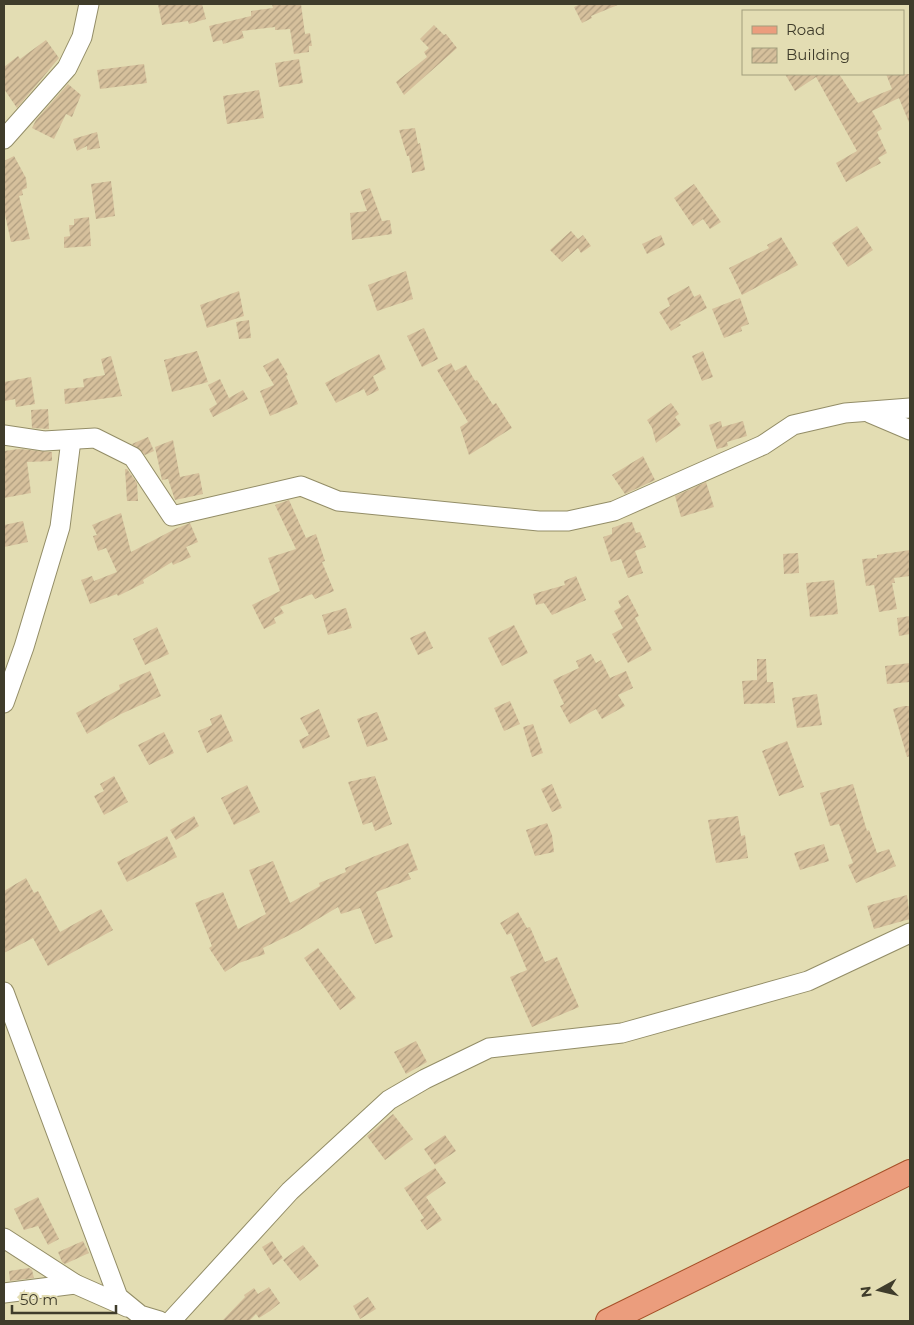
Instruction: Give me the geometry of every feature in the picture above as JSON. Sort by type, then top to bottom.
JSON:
[{"type":"main road","points":[[608,1321],[910,1172]]},
{"type":"street","points":[[4,139],[67,68],[82,36],[90,4]]},
{"type":"street","points":[[4,435],[44,441],[95,438],[133,457],[172,516],[301,486],[338,501],[539,522],[568,521],[614,511],[763,445],[793,425],[844,413],[910,408]]},
{"type":"street","points":[[867,411],[910,430]]},
{"type":"street","points":[[4,703],[24,647],[60,528],[71,440]]},
{"type":"street","points":[[171,1321],[290,1191],[389,1100],[425,1078],[489,1048],[622,1033],[808,981],[910,933]]},
{"type":"street","points":[[4,992],[118,1297],[140,1315],[160,1321]]},
{"type":"street","points":[[4,1238],[75,1284],[131,1309]]},
{"type":"street","points":[[4,1293],[75,1284]]},
{"type":"building","points":[[158,4],[202,4],[206,19],[189,24],[188,21],[162,25]]},
{"type":"building","points":[[272,4],[301,4],[305,34],[310,33],[312,46],[309,46],[309,52],[294,54],[290,29],[275,30],[275,27],[242,31],[244,38],[223,44],[222,40],[213,42],[209,26],[251,16],[251,11],[273,8]]},
{"type":"building","points":[[580,4],[620,4],[591,16],[592,18],[582,23],[574,7]]},
{"type":"building","points":[[434,25],[444,35],[446,34],[457,48],[404,95],[396,82],[427,57],[424,52],[429,48],[420,39]]},
{"type":"building","points":[[46,40],[59,58],[17,108],[4,89],[4,67],[18,56],[20,59]]},
{"type":"building","points":[[299,59],[303,83],[279,87],[275,63]]},
{"type":"building","points":[[144,64],[147,83],[100,89],[97,70]]},
{"type":"building","points":[[910,74],[910,125],[899,98],[872,111],[882,129],[877,132],[887,153],[878,158],[881,163],[846,182],[836,163],[857,151],[816,77],[795,91],[786,75],[840,75],[858,103],[892,89],[886,75]]},
{"type":"building","points":[[68,84],[81,95],[72,117],[66,114],[54,139],[32,128],[36,120]]},
{"type":"building","points":[[259,90],[264,118],[227,124],[223,96]]},
{"type":"building","points":[[415,128],[425,170],[412,173],[409,156],[407,156],[399,130]]},
{"type":"building","points":[[97,132],[100,148],[87,150],[87,146],[77,151],[73,139]]},
{"type":"building","points":[[14,156],[26,178],[27,188],[22,190],[23,195],[19,196],[30,239],[11,242],[4,210],[4,161]]},
{"type":"building","points":[[111,181],[115,216],[96,219],[91,184]]},
{"type":"building","points":[[694,184],[721,222],[710,229],[703,219],[693,226],[674,198]]},
{"type":"building","points":[[370,188],[382,221],[390,220],[392,234],[352,240],[350,213],[367,211],[360,191]]},
{"type":"building","points":[[89,217],[91,246],[64,248],[64,237],[70,236],[69,225],[74,225],[74,219]]},
{"type":"building","points":[[857,226],[873,250],[848,267],[832,243]]},
{"type":"building","points":[[571,231],[578,239],[583,235],[591,246],[581,253],[578,248],[562,262],[550,250]]},
{"type":"building","points":[[661,235],[665,245],[647,254],[642,244]]},
{"type":"building","points":[[781,237],[798,265],[742,295],[729,268],[769,248],[767,245]]},
{"type":"building","points":[[406,271],[413,299],[377,311],[368,285]]},
{"type":"building","points":[[689,286],[694,297],[700,294],[707,308],[679,323],[681,325],[671,331],[659,312],[670,306],[667,298]]},
{"type":"building","points":[[239,291],[244,316],[207,328],[200,305]]},
{"type":"building","points":[[740,298],[749,324],[741,327],[742,331],[724,338],[712,309]]},
{"type":"building","points":[[249,320],[251,338],[239,339],[236,322]]},
{"type":"building","points":[[424,328],[438,359],[422,367],[407,336]]},
{"type":"building","points":[[197,351],[208,382],[172,392],[164,360]]},
{"type":"building","points":[[703,351],[713,377],[702,381],[692,356]]},
{"type":"building","points":[[379,354],[386,369],[373,376],[379,390],[367,396],[364,389],[336,403],[325,383]]},
{"type":"building","points":[[111,356],[122,396],[65,404],[64,389],[84,387],[83,379],[105,375],[101,359]]},
{"type":"building","points":[[278,358],[288,375],[286,376],[298,404],[270,416],[260,391],[274,385],[263,366]]},
{"type":"building","points":[[451,363],[455,371],[466,365],[475,381],[477,380],[493,405],[496,403],[512,428],[469,455],[460,427],[468,422],[437,370]]},
{"type":"building","points":[[31,377],[35,404],[16,407],[15,399],[5,401],[4,382]]},
{"type":"building","points":[[220,379],[229,398],[243,390],[248,399],[213,417],[209,409],[217,404],[208,385]]},
{"type":"building","points":[[671,403],[679,414],[675,417],[681,425],[656,443],[652,428],[647,420]]},
{"type":"building","points":[[48,409],[49,429],[32,428],[31,410]]},
{"type":"building","points":[[721,421],[722,427],[743,421],[747,436],[727,442],[728,446],[717,449],[709,425]]},
{"type":"building","points":[[148,437],[154,451],[145,455],[132,444]]},
{"type":"building","points":[[173,440],[180,477],[199,473],[203,494],[175,500],[168,479],[162,480],[155,447]]},
{"type":"building","points":[[19,449],[52,452],[52,461],[27,462],[31,493],[4,498],[4,451]]},
{"type":"building","points":[[643,456],[655,480],[625,494],[612,475]]},
{"type":"building","points":[[125,469],[127,469],[137,483],[138,501],[127,501]]},
{"type":"building","points":[[706,482],[714,507],[681,517],[675,496]]},
{"type":"building","points":[[289,500],[306,538],[316,534],[325,561],[322,562],[334,591],[315,599],[312,594],[280,607],[284,613],[274,618],[276,623],[264,629],[252,605],[280,591],[268,558],[296,549],[275,505]]},
{"type":"building","points":[[121,513],[131,552],[190,523],[198,542],[186,547],[191,557],[173,565],[172,562],[143,580],[144,583],[118,596],[117,594],[90,604],[81,580],[92,576],[94,581],[117,572],[106,548],[98,551],[93,536],[97,535],[92,525]]},
{"type":"building","points":[[23,521],[28,542],[4,547],[4,525]]},
{"type":"building","points":[[632,522],[636,533],[640,532],[646,547],[635,551],[643,573],[628,578],[621,559],[611,562],[603,537],[612,534],[612,528]]},
{"type":"building","points":[[910,550],[910,576],[894,578],[895,583],[892,583],[897,609],[879,612],[874,585],[866,586],[862,559],[877,558],[877,555]]},
{"type":"building","points":[[798,553],[799,573],[784,574],[783,554]]},
{"type":"building","points":[[576,576],[586,600],[552,615],[544,603],[536,605],[533,594],[565,585],[564,581]]},
{"type":"building","points":[[834,580],[838,614],[810,617],[806,583]]},
{"type":"building","points":[[628,595],[639,616],[635,618],[652,650],[628,663],[612,634],[623,628],[614,611],[621,607],[618,601]]},
{"type":"building","points":[[346,608],[352,628],[328,635],[322,615]]},
{"type":"building","points":[[910,616],[910,634],[899,636],[897,618]]},
{"type":"building","points":[[514,625],[528,653],[502,666],[488,638]]},
{"type":"building","points":[[157,627],[169,654],[145,665],[133,639]]},
{"type":"building","points":[[425,631],[433,648],[418,655],[410,638]]},
{"type":"building","points":[[591,654],[596,663],[601,660],[610,678],[626,671],[633,688],[618,695],[625,706],[602,719],[596,709],[570,724],[560,706],[564,704],[553,680],[579,668],[576,661]]},
{"type":"building","points":[[757,659],[766,659],[767,682],[773,682],[775,703],[744,704],[742,681],[757,680]]},
{"type":"building","points":[[910,663],[910,682],[887,684],[885,666]]},
{"type":"building","points":[[150,671],[161,696],[121,714],[87,734],[76,713],[120,689],[119,685]]},
{"type":"building","points":[[817,694],[822,725],[797,728],[792,698]]},
{"type":"building","points":[[510,701],[520,724],[504,731],[494,708]]},
{"type":"building","points":[[910,706],[910,756],[907,757],[893,709]]},
{"type":"building","points":[[319,709],[330,737],[303,749],[299,740],[309,735],[300,718]]},
{"type":"building","points":[[377,712],[388,740],[367,747],[357,719]]},
{"type":"building","points":[[221,714],[233,741],[207,753],[198,731],[212,725],[210,719]]},
{"type":"building","points":[[533,724],[543,753],[532,757],[523,727]]},
{"type":"building","points":[[164,732],[174,753],[149,765],[138,745]]},
{"type":"building","points":[[787,741],[804,787],[779,796],[762,751]]},
{"type":"building","points":[[114,776],[128,802],[104,815],[94,796],[104,791],[100,784]]},
{"type":"building","points":[[375,776],[392,824],[375,831],[372,822],[363,825],[348,782]]},
{"type":"building","points":[[552,784],[562,808],[552,812],[541,789]]},
{"type":"building","points":[[853,784],[867,831],[869,830],[877,853],[889,849],[896,866],[856,883],[848,865],[853,863],[839,824],[830,826],[820,793]]},
{"type":"building","points":[[247,785],[260,812],[234,825],[221,798]]},
{"type":"building","points":[[194,816],[199,826],[176,840],[170,830]]},
{"type":"building","points":[[738,816],[741,836],[745,835],[748,858],[716,863],[708,820]]},
{"type":"building","points":[[547,823],[552,835],[554,852],[535,856],[526,830]]},
{"type":"building","points":[[167,836],[177,857],[127,882],[117,862]]},
{"type":"building","points":[[408,843],[418,870],[408,873],[411,879],[376,892],[393,937],[375,944],[360,908],[341,914],[338,907],[298,931],[263,948],[265,954],[239,963],[225,972],[209,948],[212,946],[195,903],[223,892],[238,929],[266,914],[249,870],[273,861],[290,903],[320,886],[319,883],[346,872],[345,868]]},
{"type":"building","points":[[824,844],[829,861],[800,870],[794,853]]},
{"type":"building","points":[[26,878],[34,893],[38,891],[60,932],[101,909],[113,930],[48,966],[33,938],[4,953],[4,891]]},
{"type":"building","points":[[907,895],[910,919],[874,929],[867,906]]},
{"type":"building","points":[[518,912],[527,928],[530,927],[545,962],[557,957],[579,1007],[532,1027],[510,977],[527,970],[511,933],[507,935],[500,923]]},
{"type":"building","points":[[318,948],[356,998],[340,1010],[304,958]]},
{"type":"building","points":[[416,1041],[427,1062],[406,1074],[394,1052]]},
{"type":"building","points":[[393,1114],[413,1139],[385,1160],[367,1136]]},
{"type":"building","points":[[445,1135],[456,1151],[435,1165],[424,1149]]},
{"type":"building","points":[[435,1168],[446,1183],[426,1197],[442,1220],[427,1230],[420,1220],[424,1218],[404,1188]]},
{"type":"building","points":[[38,1197],[59,1239],[48,1245],[38,1226],[24,1230],[14,1209]]},
{"type":"building","points":[[83,1241],[89,1253],[65,1264],[62,1262],[58,1252]]},
{"type":"building","points":[[272,1241],[283,1258],[273,1265],[262,1247]]},
{"type":"building","points":[[303,1245],[319,1266],[300,1281],[283,1260]]},
{"type":"building","points":[[29,1268],[32,1270],[34,1278],[10,1281],[9,1271]]},
{"type":"building","points":[[269,1287],[280,1303],[270,1311],[259,1318],[256,1314],[249,1321],[222,1321],[245,1297],[244,1295],[254,1288],[258,1294]]},
{"type":"building","points":[[368,1297],[376,1309],[360,1319],[353,1306]]}]
